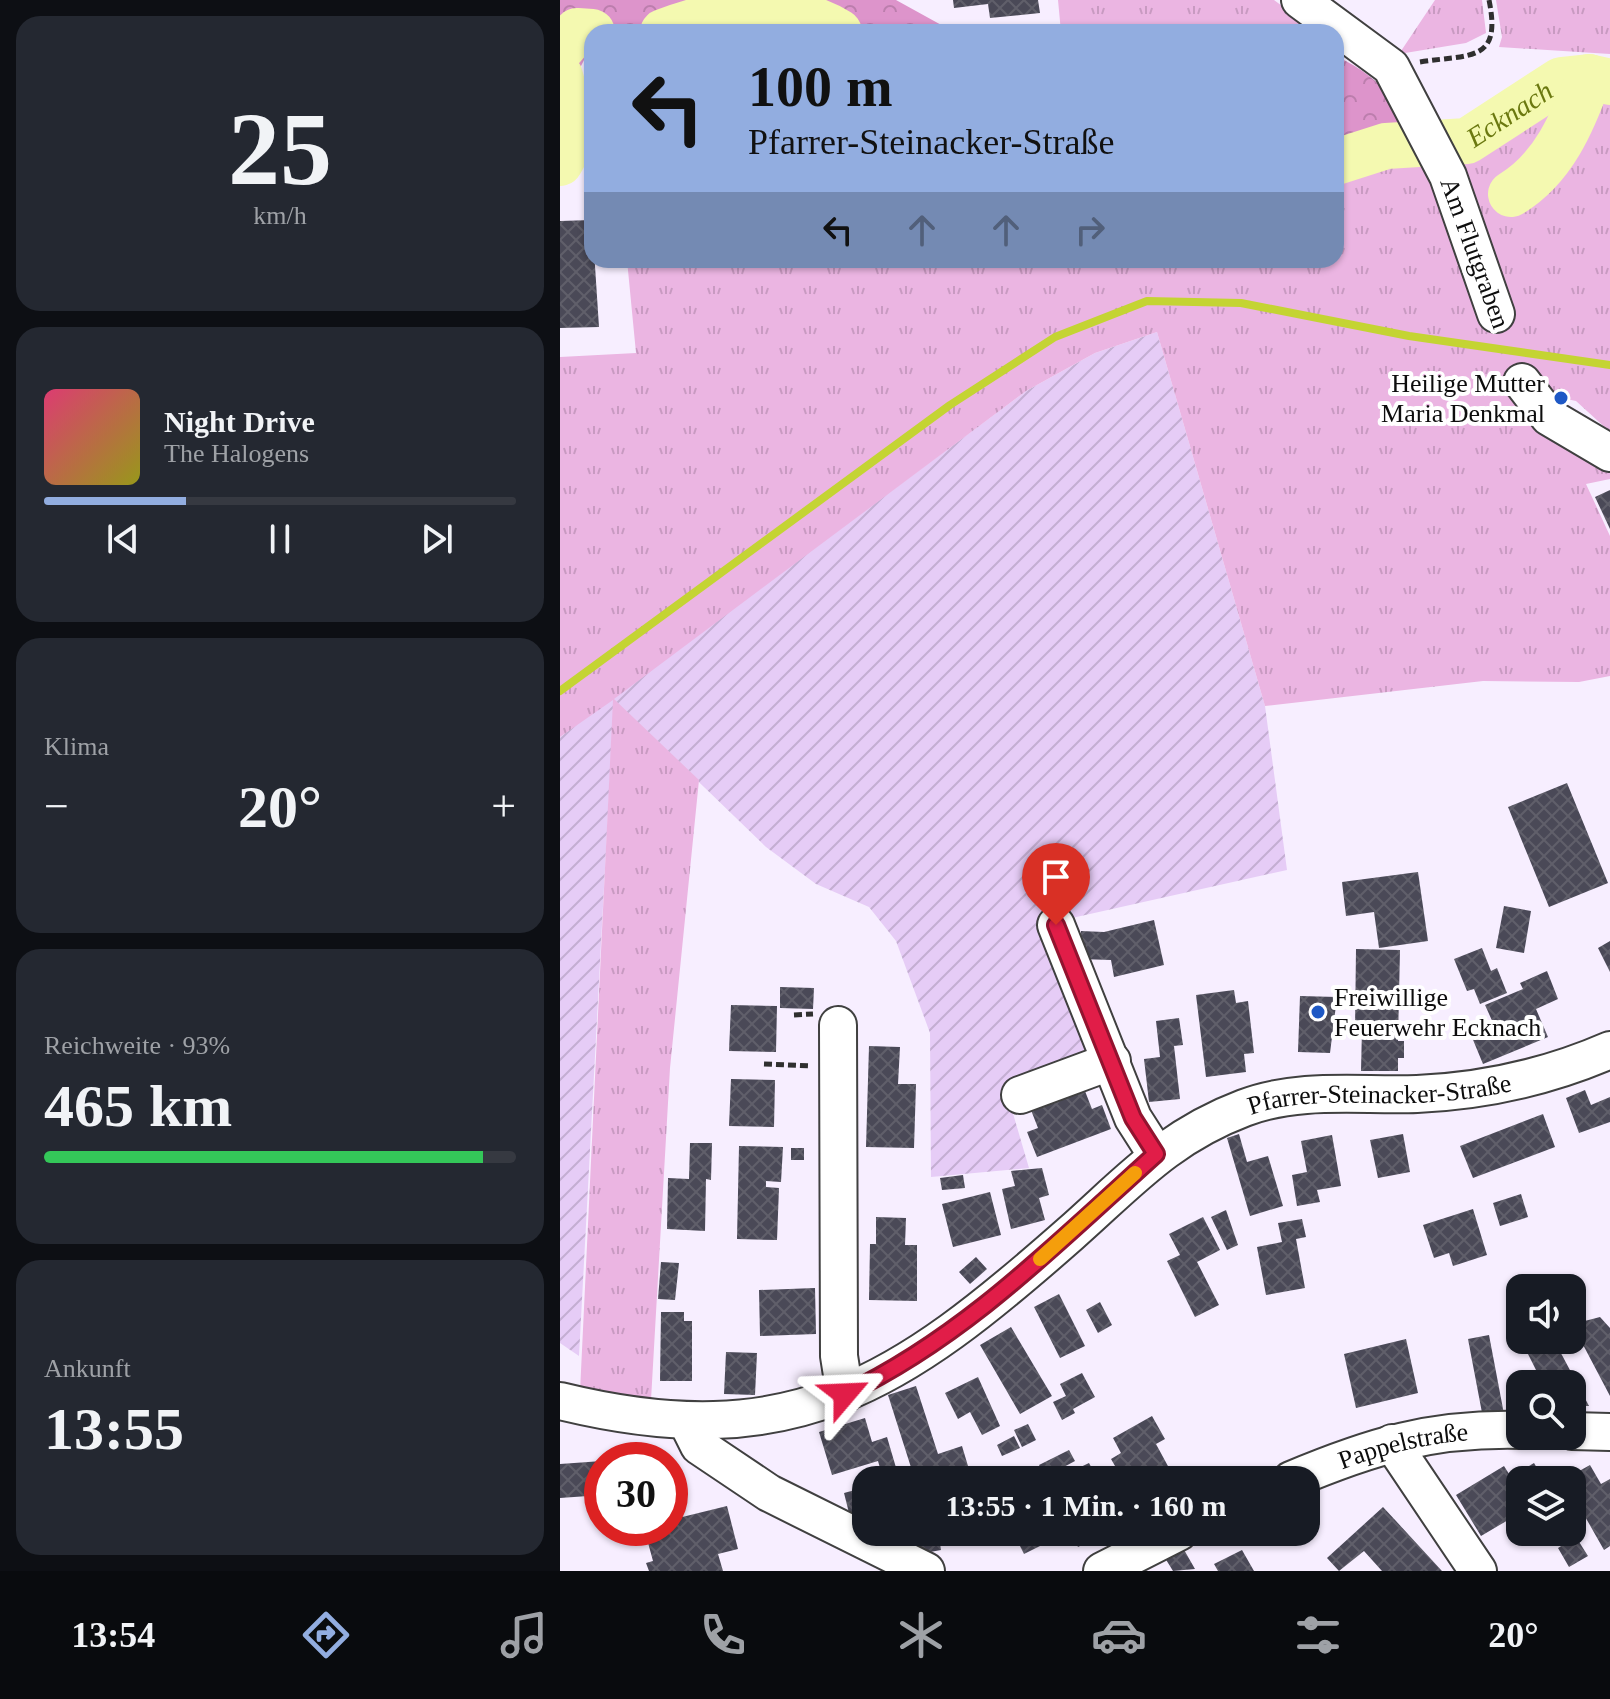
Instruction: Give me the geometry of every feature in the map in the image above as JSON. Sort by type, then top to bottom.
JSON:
[{"type":"street","points":[[1300,0],[1333,24]]},
{"type":"street","points":[[1344,32],[1391,67]]},
{"type":"street","name":"Am Flutgraben","points":[[1391,67],[1448,176],[1496,314]]},
{"type":"street","points":[[1522,382],[1549,417],[1610,453]]},
{"type":"street","points":[[1056,925],[1133,1118],[1156,1154]]},
{"type":"street","points":[[838,1025],[839,1356],[845,1394]]},
{"type":"street","name":"Pfarrer-Steinacker-Straße","points":[[560,1401],[605,1412],[687,1422],[760,1418],[808,1408],[845,1394],[916,1357],[972,1316],[1070,1234],[1156,1154],[1206,1124],[1246,1107],[1282,1097],[1455,1092],[1544,1076],[1610,1050]]},
{"type":"street","points":[[1020,1095],[1112,1061]]},
{"type":"street","name":"Pfarrer-Steinacker-Straße","points":[[560,1425],[605,1412]]},
{"type":"street","points":[[687,1422],[699,1446],[769,1493],[926,1571]]},
{"type":"street","name":"Pappelstraße","points":[[1320,1469],[1392,1443],[1441,1432],[1506,1430]]},
{"type":"street","points":[[1586,1431],[1610,1432]]},
{"type":"street","points":[[1392,1443],[1478,1571]]},
{"type":"street","points":[[1102,1571],[1151,1546]]},
{"type":"path","points":[[1391,67],[1478,52],[1489,45],[1493,36],[1489,0]]},
{"type":"path","points":[[764,1064],[838,1067]]},
{"type":"shaded area","points":[[1157,332],[1265,706],[1287,870],[1063,920],[1096,1047],[1004,1083],[1029,1168],[931,1177],[930,1033],[896,941],[869,907],[816,884],[766,847],[614,700],[579,1356],[560,1343],[560,737],[1026,391],[1095,353]]},
{"type":"green space","points":[[560,0],[896,0],[940,24],[584,24],[584,60],[576,76],[584,102],[584,160],[582,168],[560,175]]},
{"type":"green space","points":[[1058,0],[1274,0],[1306,24],[1060,24]]},
{"type":"green space","points":[[1435,0],[1482,0],[1486,33],[1466,43],[1399,54]]},
{"type":"green space","points":[[1496,0],[1610,0],[1610,54],[1499,47],[1502,37]]},
{"type":"green space","points":[[1344,60],[1369,76],[1392,98],[1429,159],[1344,177]]},
{"type":"green space","points":[[1556,94],[1572,104],[1528,170],[1496,190],[1492,204],[1507,208],[1540,189],[1562,169],[1571,136],[1591,104],[1604,94],[1610,96],[1610,432],[1576,401],[1547,395],[1610,463],[1610,479],[1586,484],[1610,536],[1610,676],[1579,682],[1483,681],[1265,706],[1157,332],[1095,353],[1026,391],[614,699],[699,780],[670,1068],[651,1400],[580,1392],[613,700],[560,737],[560,357],[636,353],[628,268],[1344,268],[1344,177],[1429,159],[1454,161],[1481,151],[1525,112]]},
{"type":"building","points":[[953,0],[1038,0],[1040,13],[990,18],[988,4],[954,8]]},
{"type":"building","points":[[584,220],[584,268],[595,268],[599,327],[560,328],[560,221]]},
{"type":"building","points":[[1610,490],[1610,529],[1595,497]]},
{"type":"building","points":[[1567,783],[1608,883],[1549,907],[1508,807]]},
{"type":"building","points":[[1418,872],[1428,941],[1379,948],[1374,912],[1346,916],[1342,882]]},
{"type":"building","points":[[1504,906],[1531,911],[1524,953],[1496,948]]},
{"type":"building","points":[[1154,920],[1164,965],[1114,977],[1111,960],[1080,959],[1081,931],[1104,932]]},
{"type":"building","points":[[1610,941],[1610,972],[1598,948]]},
{"type":"building","points":[[1482,948],[1491,971],[1497,968],[1507,993],[1480,1004],[1474,989],[1467,991],[1454,959]]},
{"type":"building","points":[[1356,949],[1400,950],[1398,1041],[1404,1041],[1404,1058],[1398,1058],[1398,1071],[1361,1071],[1362,1028],[1355,1028]]},
{"type":"building","points":[[1547,971],[1558,999],[1536,1009],[1548,1037],[1483,1064],[1471,1035],[1494,1025],[1485,1005],[1523,989],[1520,983]]},
{"type":"building","points":[[780,987],[814,988],[813,1009],[780,1008]]},
{"type":"building","points":[[1234,990],[1236,1003],[1248,1001],[1254,1053],[1244,1054],[1246,1072],[1206,1077],[1196,995]]},
{"type":"building","name":"Freiwillige Feuerwehr Ecknach","points":[[1300,996],[1337,997],[1330,1053],[1298,1052]]},
{"type":"building","points":[[731,1005],[777,1006],[776,1052],[729,1051]]},
{"type":"building","points":[[1179,1018],[1183,1045],[1174,1046],[1180,1099],[1149,1102],[1144,1059],[1160,1057],[1156,1021]]},
{"type":"building","points":[[869,1046],[900,1047],[898,1084],[916,1084],[914,1148],[866,1147]]},
{"type":"building","points":[[731,1079],[775,1080],[774,1127],[729,1126]]},
{"type":"building","points":[[1083,1086],[1092,1109],[1102,1105],[1111,1129],[1037,1157],[1027,1132],[1038,1128],[1029,1105]]},
{"type":"building","points":[[1585,1090],[1591,1105],[1610,1097],[1610,1122],[1579,1133],[1566,1098]]},
{"type":"building","points":[[1543,1114],[1555,1147],[1473,1178],[1460,1146]]},
{"type":"building","points":[[1239,1134],[1247,1162],[1268,1156],[1283,1206],[1250,1216],[1227,1138]]},
{"type":"building","points":[[1403,1134],[1410,1172],[1378,1178],[1370,1140]]},
{"type":"building","points":[[1332,1135],[1341,1186],[1317,1190],[1320,1202],[1297,1206],[1292,1175],[1307,1172],[1301,1141]]},
{"type":"building","points":[[690,1143],[712,1143],[711,1180],[706,1179],[705,1231],[667,1229],[668,1178],[689,1179]]},
{"type":"building","points":[[739,1146],[783,1147],[781,1182],[766,1181],[766,1187],[779,1188],[777,1240],[737,1239]]},
{"type":"building","points":[[791,1148],[804,1148],[804,1160],[791,1160]]},
{"type":"building","points":[[1042,1168],[1049,1195],[1039,1198],[1045,1220],[1011,1229],[1002,1189],[1015,1186],[1011,1171]]},
{"type":"building","points":[[963,1175],[965,1188],[942,1190],[940,1178]]},
{"type":"building","points":[[990,1192],[1001,1235],[953,1247],[942,1204]]},
{"type":"building","points":[[1521,1194],[1528,1217],[1500,1226],[1493,1203]]},
{"type":"building","points":[[1473,1209],[1487,1255],[1453,1266],[1449,1253],[1434,1258],[1423,1225]]},
{"type":"building","points":[[1226,1210],[1238,1245],[1227,1250],[1211,1217]]},
{"type":"building","points":[[876,1217],[906,1218],[905,1245],[917,1245],[917,1301],[869,1300],[870,1244],[876,1244]]},
{"type":"building","points":[[1203,1217],[1220,1250],[1197,1262],[1219,1305],[1195,1317],[1167,1261],[1180,1255],[1169,1234]]},
{"type":"building","points":[[1302,1219],[1306,1237],[1296,1239],[1305,1288],[1266,1295],[1257,1247],[1282,1242],[1278,1223]]},
{"type":"building","points":[[976,1257],[987,1269],[970,1284],[959,1272]]},
{"type":"building","points":[[661,1262],[679,1263],[675,1300],[658,1299]]},
{"type":"building","points":[[815,1288],[816,1334],[760,1336],[759,1290]]},
{"type":"building","points":[[1059,1294],[1085,1346],[1060,1358],[1034,1307]]},
{"type":"building","points":[[1100,1302],[1112,1325],[1098,1333],[1086,1310]]},
{"type":"building","points":[[661,1312],[684,1312],[684,1321],[692,1321],[692,1381],[660,1381]]},
{"type":"building","points":[[1600,1317],[1610,1328],[1610,1396],[1586,1350],[1586,1321]]},
{"type":"building","points":[[1011,1327],[1052,1396],[1020,1414],[980,1345]]},
{"type":"building","points":[[1489,1335],[1504,1414],[1483,1418],[1468,1339]]},
{"type":"building","points":[[1406,1339],[1418,1393],[1356,1408],[1344,1354]]},
{"type":"building","points":[[726,1352],[757,1353],[755,1395],[724,1394]]},
{"type":"building","points":[[1528,1354],[1561,1354],[1570,1370],[1536,1370]]},
{"type":"building","points":[[1082,1373],[1095,1397],[1073,1409],[1075,1413],[1062,1420],[1053,1402],[1066,1396],[1060,1384]]},
{"type":"building","points":[[978,1377],[1000,1426],[982,1435],[970,1412],[958,1419],[945,1393]]},
{"type":"building","points":[[916,1386],[938,1454],[962,1446],[968,1466],[911,1466],[888,1395]]},
{"type":"building","points":[[1152,1416],[1165,1439],[1156,1444],[1168,1466],[1115,1466],[1111,1459],[1121,1453],[1113,1438]]},
{"type":"building","points":[[865,1418],[872,1442],[887,1437],[896,1466],[879,1466],[878,1461],[852,1466],[852,1469],[832,1475],[819,1432]]},
{"type":"building","points":[[1028,1424],[1036,1440],[1022,1447],[1014,1430]]},
{"type":"building","points":[[1014,1436],[1020,1448],[1002,1456],[997,1445]]},
{"type":"building","points":[[1069,1450],[1075,1461],[1066,1466],[1039,1465]]},
{"type":"building","points":[[584,1462],[584,1496],[560,1498],[560,1464]]},
{"type":"building","points":[[1590,1465],[1601,1484],[1610,1479],[1610,1546],[1604,1550],[1586,1518],[1586,1467]]},
{"type":"building","points":[[1504,1466],[1506,1521],[1481,1536],[1456,1495]]},
{"type":"building","points":[[852,1491],[852,1521],[851,1521],[844,1493]]},
{"type":"building","points":[[727,1506],[738,1549],[718,1554],[723,1571],[649,1571],[646,1563],[653,1561],[649,1546],[688,1546],[688,1516]]},
{"type":"building","points":[[1383,1507],[1442,1571],[1382,1571],[1364,1551],[1339,1571],[1327,1558]]},
{"type":"building","points":[[918,1546],[940,1546],[941,1550],[919,1554]]},
{"type":"building","points":[[1020,1546],[1040,1546],[1024,1554]]},
{"type":"building","points":[[1582,1546],[1588,1556],[1569,1567],[1558,1548]]},
{"type":"building","points":[[1183,1548],[1195,1569],[1173,1571],[1165,1558]]},
{"type":"building","points":[[1242,1550],[1254,1571],[1218,1571],[1214,1564]]},
{"type":"waterway","name":"Ecknach","points":[[688,24],[752,12],[775,12],[823,24]]},
{"type":"waterway","name":"Ecknach","points":[[560,50],[577,31],[584,31]]},
{"type":"waterway","name":"Ecknach","points":[[560,76],[576,134],[560,163]]},
{"type":"waterway","name":"Ecknach","points":[[1344,159],[1386,146],[1467,141],[1561,80],[1589,77],[1610,82]]},
{"type":"waterway","name":"Ecknach","points":[[1511,194],[1526,184],[1550,158],[1576,111],[1589,77]]},
{"type":"waterway","points":[[560,691],[950,405],[1055,337],[1147,301],[1241,303],[1409,336],[1610,365]]},
{"type":"slow traffic","points":[[1040,1259],[1135,1173]]},
{"type":"place","name":"Heilige Mutter Maria Denkmal","points":[[1561,398]]},
{"type":"place","name":"Freiwillige Feuerwehr Ecknach","points":[[1318,1012]]},
{"type":"route","points":[[845,1394],[916,1357],[972,1316],[1070,1234],[1156,1154],[1133,1118],[1056,925]]}]
